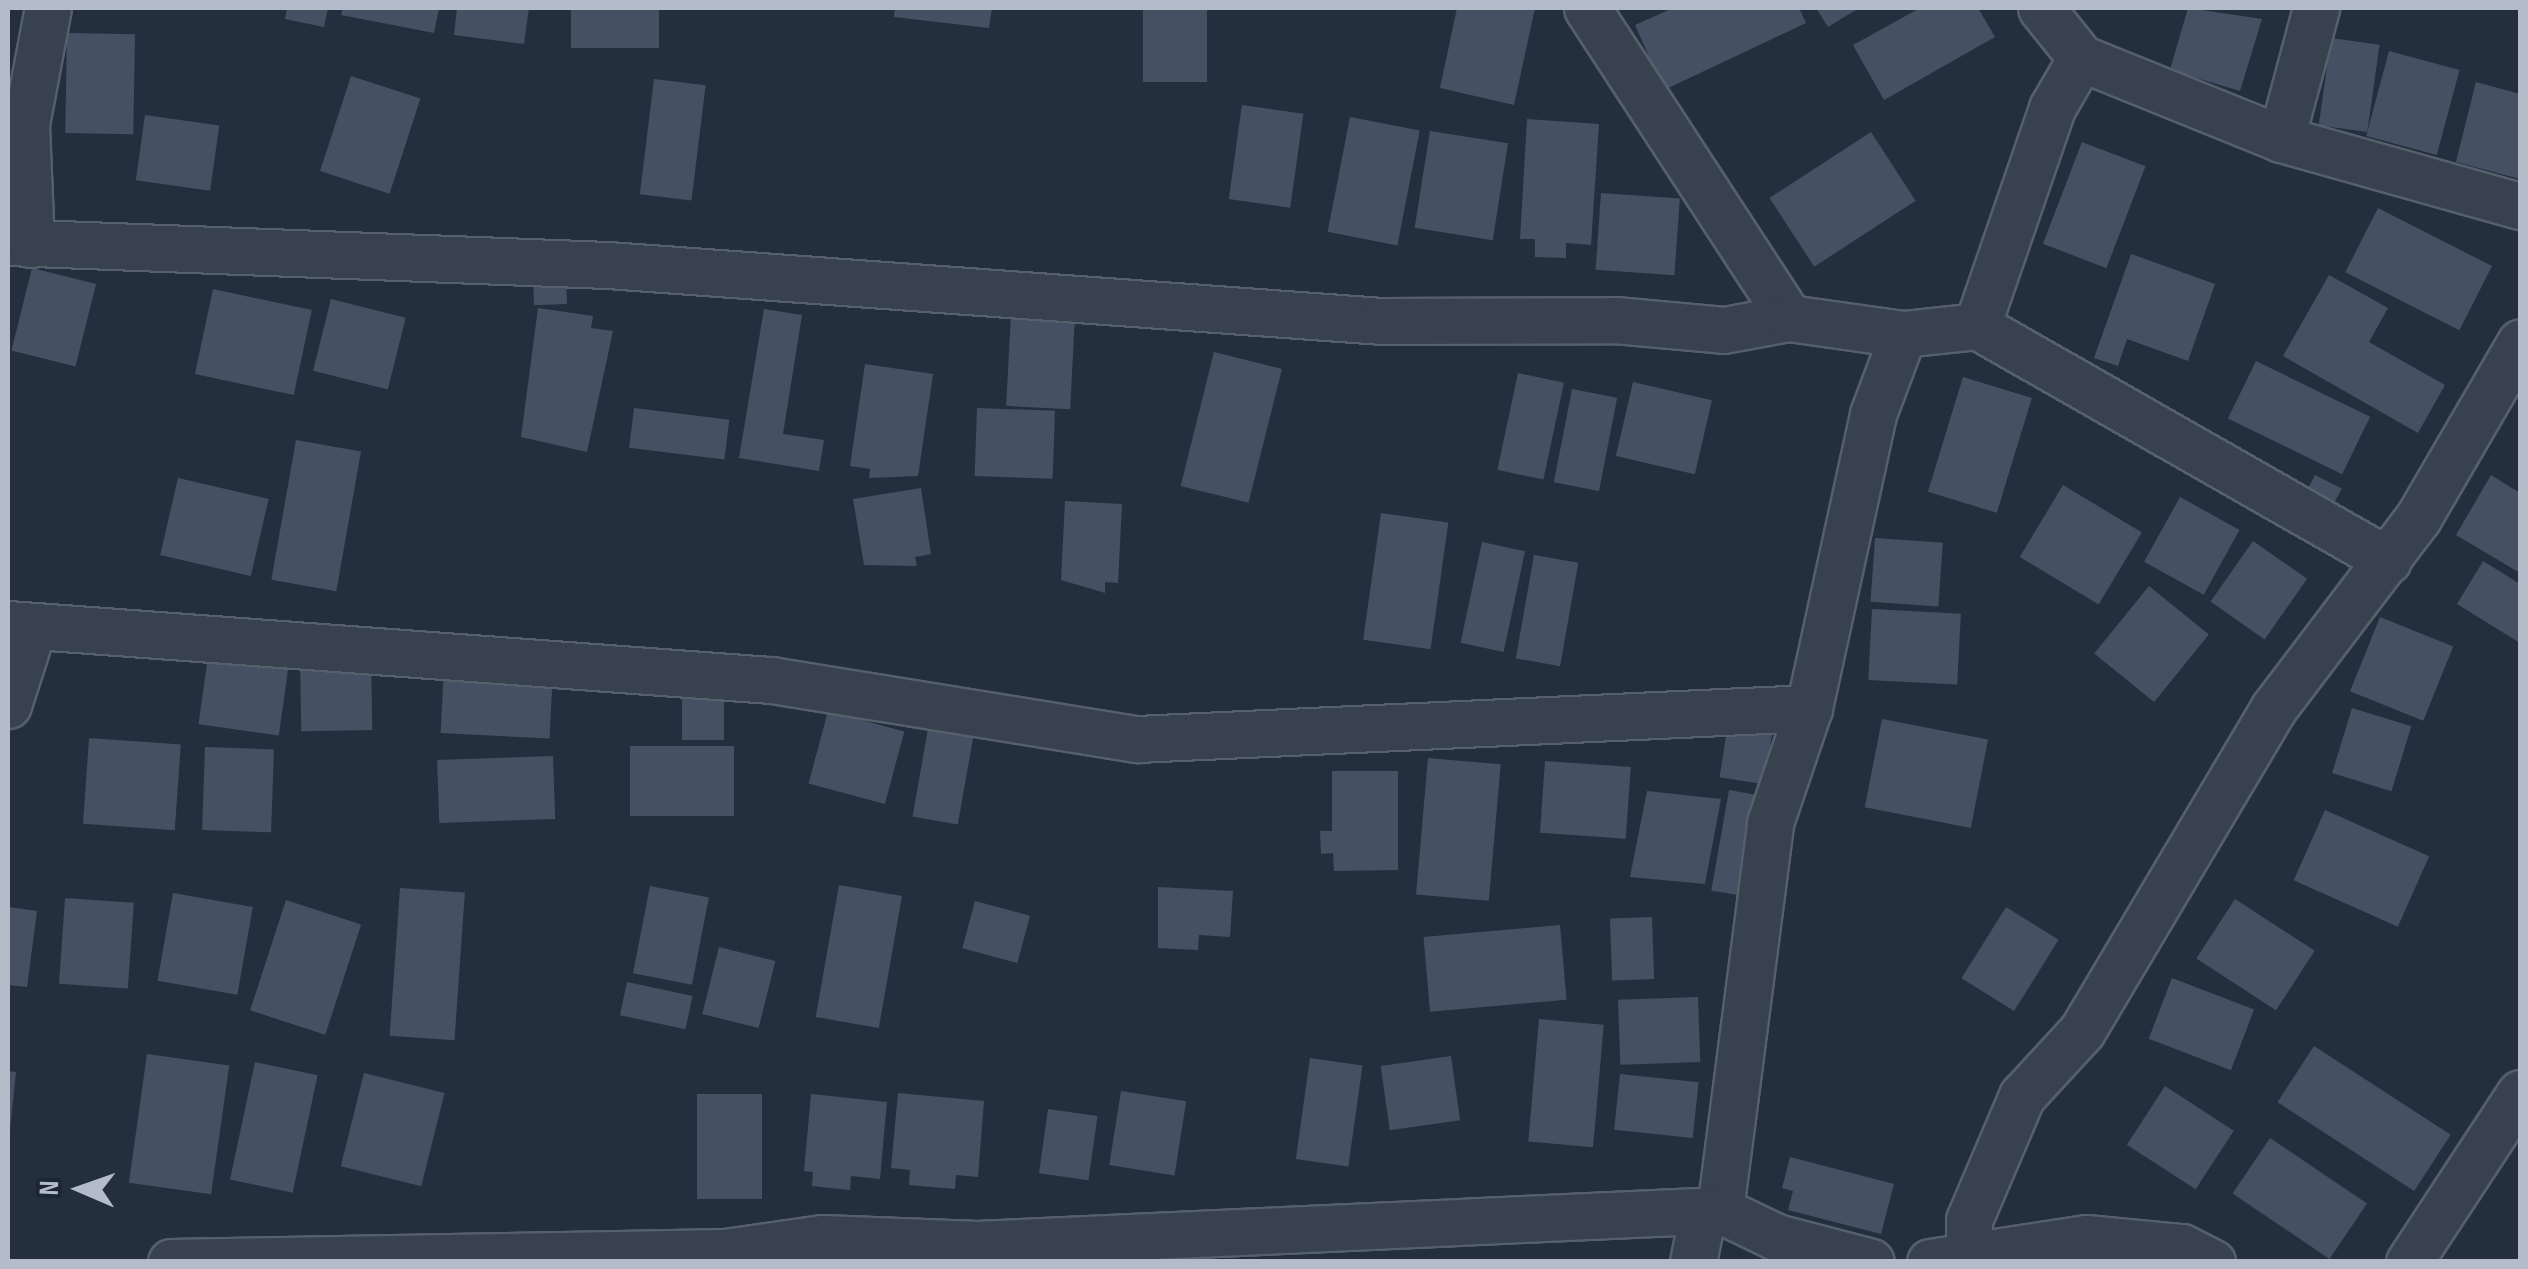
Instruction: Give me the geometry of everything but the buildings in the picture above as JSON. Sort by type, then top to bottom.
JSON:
[{"type":"street","points":[[48,8],[26,124],[19,242],[608,265],[1382,321],[1615,320],[1724,330],[1788,318],[1903,334],[1977,326],[2388,560]]},
{"type":"street","points":[[1587,8],[1788,318]]},
{"type":"street","points":[[2041,8],[2081,58],[2281,138],[2520,206]]},
{"type":"street","points":[[2281,138],[2316,8]]},
{"type":"street","points":[[1977,326],[2052,108],[2081,58]]},
{"type":"street","points":[[1693,1262],[1712,1211],[1770,823],[1810,708],[1873,414],[1903,334]]},
{"type":"street","points":[[1950,1258],[2022,1096],[2082,1031],[2272,710],[2388,560],[2520,343]]},
{"type":"street","points":[[8,705],[20,626],[771,680],[1137,739],[1810,708]]},
{"type":"street","points":[[2413,1260],[2520,1094]]},
{"type":"street","points":[[171,1262],[725,1252],[822,1238],[977,1244],[1581,1210],[1712,1211],[1776,1237],[1871,1262]]},
{"type":"street","points":[[1950,1258],[2104,1238],[2182,1247],[2212,1262]]}]
